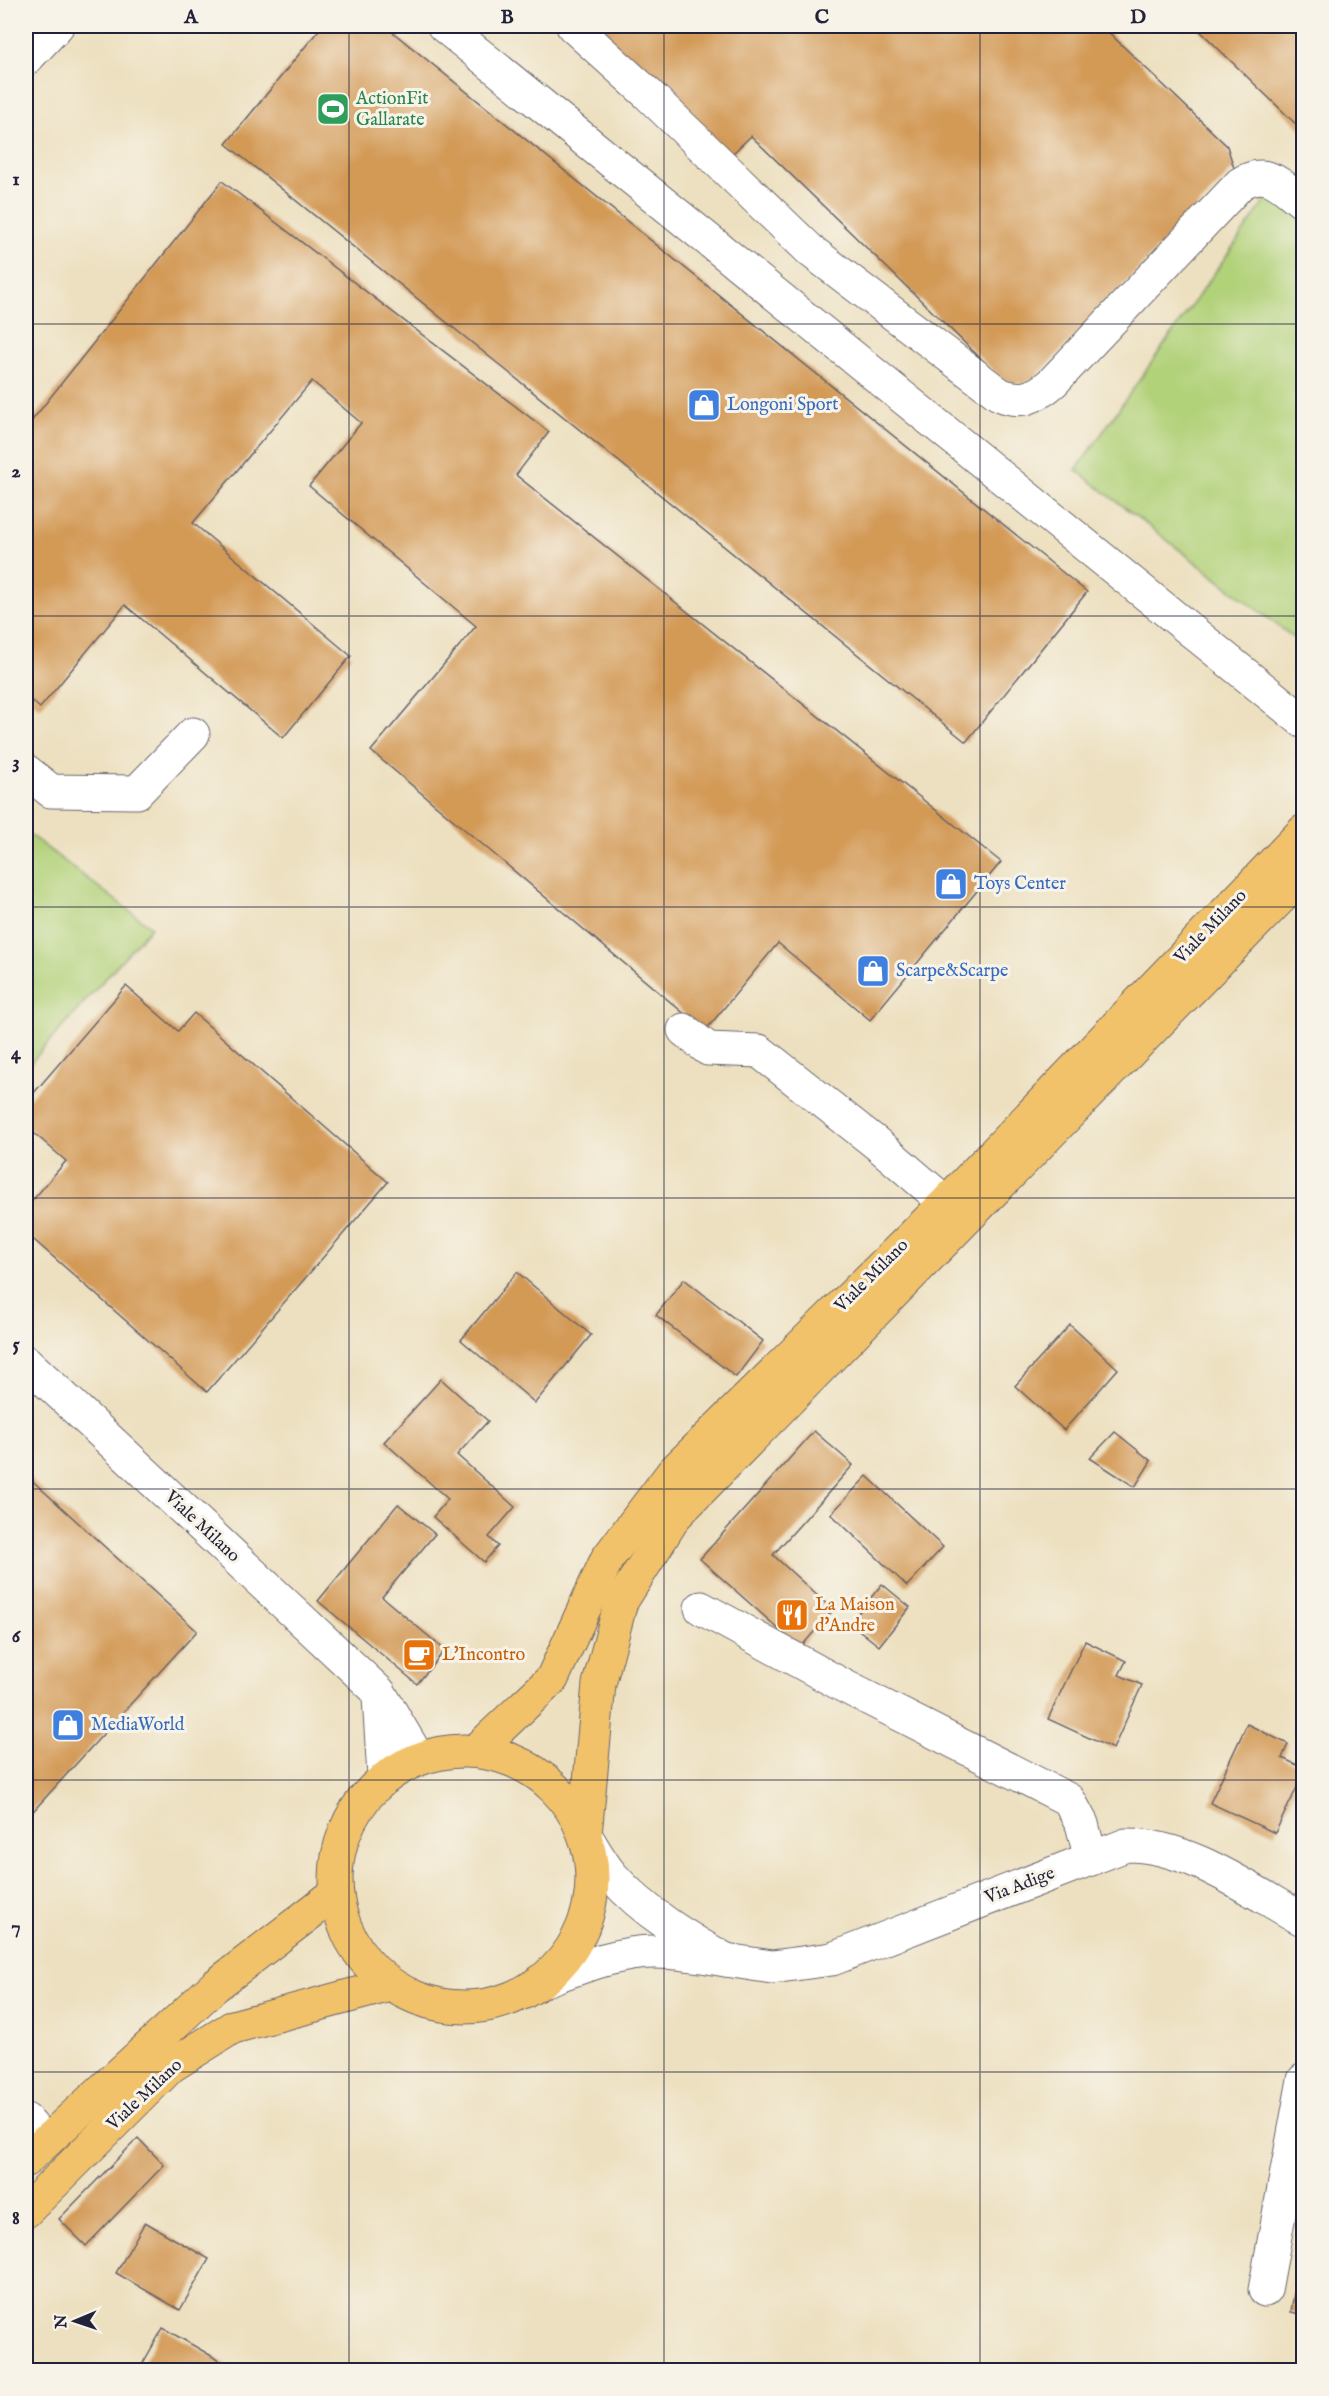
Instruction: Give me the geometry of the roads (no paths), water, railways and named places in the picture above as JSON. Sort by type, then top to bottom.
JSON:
[{"type":"main road","name":"Viale Milano","points":[[480,1748],[552,1679],[607,1559],[673,1472],[946,1203],[1304,831]]},
{"type":"main road","name":"Viale Milano","points":[[585,1835],[599,1684],[621,1602],[675,1516],[1304,874]]},
{"type":"main road","points":[[480,1748],[514,1760],[546,1778],[560,1793],[585,1835],[593,1875],[588,1915],[570,1952],[542,1982],[507,2001],[467,2008],[427,2003],[390,1985],[363,1961],[345,1929],[336,1893],[338,1850],[355,1809],[384,1776],[418,1758],[453,1750],[480,1748]]},
{"type":"main road","points":[[32,2140],[216,1986],[336,1893]]},
{"type":"main road","name":"Viale Milano","points":[[26,2211],[171,2066],[233,2027],[390,1985]]},
{"type":"street","points":[[26,59],[57,26]]},
{"type":"street","points":[[444,26],[1304,722]]},
{"type":"street","points":[[573,26],[648,94],[811,251],[999,394],[1009,399],[1038,395],[1053,382],[1240,184],[1250,178],[1270,177],[1304,203]]},
{"type":"street","points":[[1275,155],[1304,178]]},
{"type":"street","points":[[26,773],[51,791],[137,792],[193,734]]},
{"type":"street","points":[[684,1030],[708,1049],[759,1051],[876,1143],[946,1203]]},
{"type":"street","name":"Viale Milano","points":[[26,1362],[379,1692],[418,1758]]},
{"type":"street","points":[[701,1608],[846,1687],[1069,1800],[1082,1824],[1091,1859]]},
{"type":"street","points":[[379,1692],[384,1776]]},
{"type":"street","name":"Via Adige","points":[[585,1835],[614,1878],[648,1909],[690,1940],[726,1959]]},
{"type":"street","name":"Via Adige","points":[[542,1982],[581,1967],[654,1952],[726,1959],[772,1967],[832,1959],[1126,1845],[1145,1845],[1165,1850],[1204,1865],[1304,1920]]},
{"type":"street","points":[[1265,2290],[1304,2080]]},
{"type":"place","name":"ActionFit Gallarate","points":[[333,109]]},
{"type":"place","name":"Longoni Sport","points":[[704,405]]},
{"type":"place","name":"Toys Center","points":[[951,884]]},
{"type":"place","name":"Scarpe&Scarpe","points":[[873,971]]},
{"type":"place","name":"La Maison d'Andre","points":[[792,1615]]},
{"type":"place","name":"L'Incontro","points":[[419,1655]]},
{"type":"place","name":"MediaWorld","points":[[68,1725]]}]
